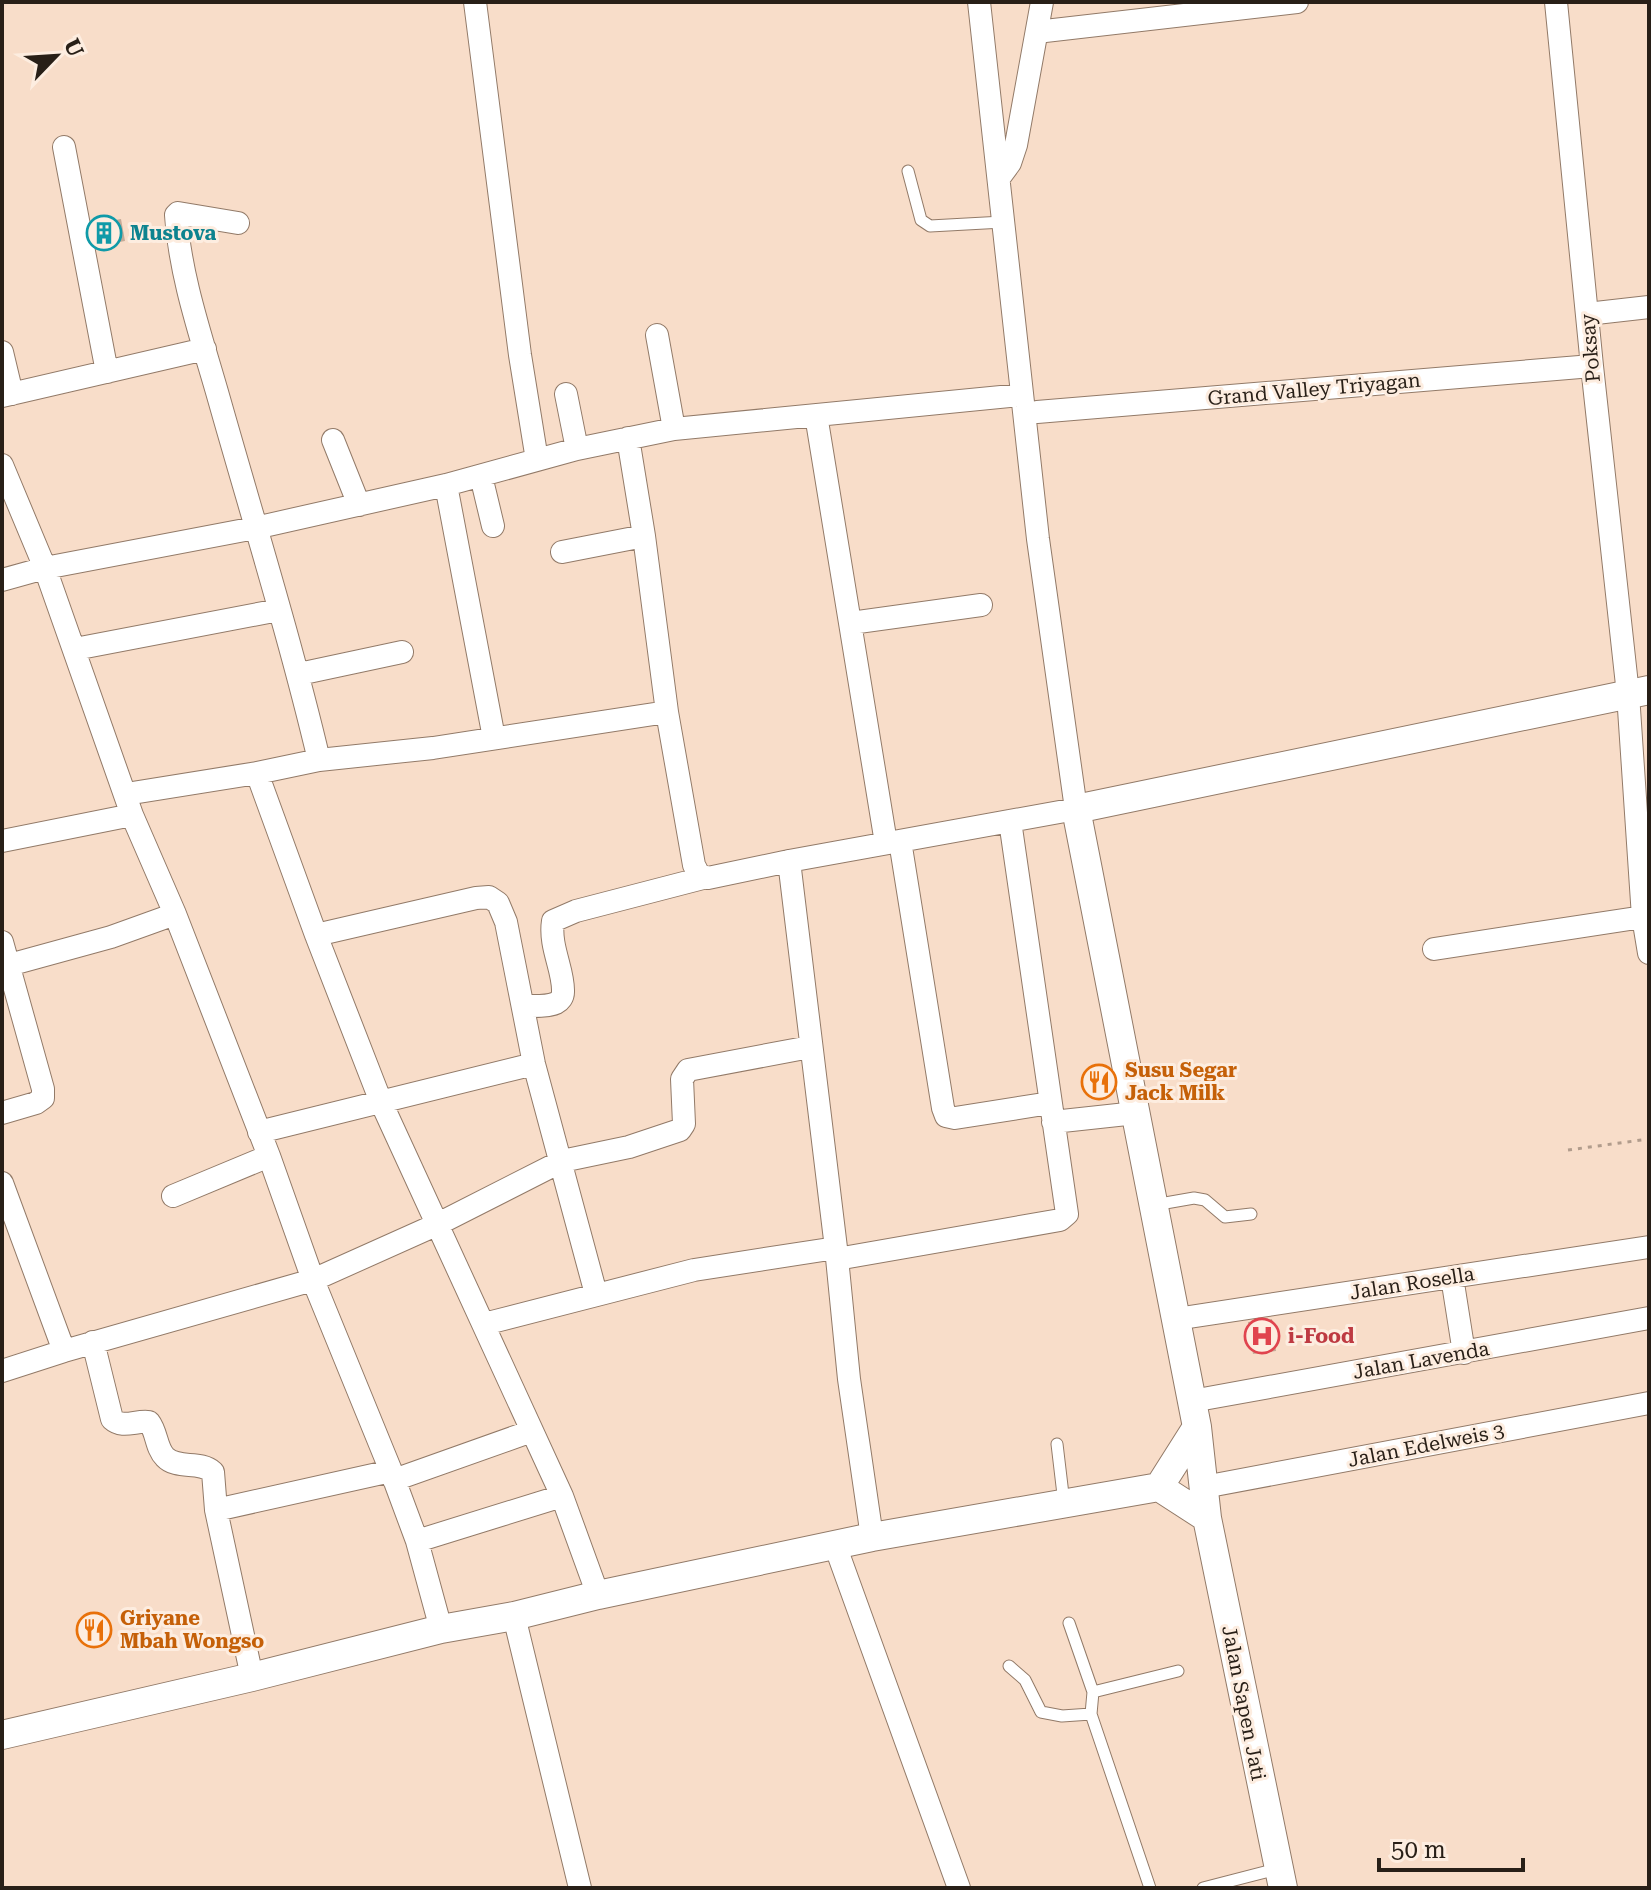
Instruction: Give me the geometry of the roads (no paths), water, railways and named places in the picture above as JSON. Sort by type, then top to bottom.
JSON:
[{"type":"street","points":[[475,2],[520,355],[537,460]]},
{"type":"street","points":[[979,2],[1038,539],[1076,809]]},
{"type":"street","points":[[999,178],[1010,163],[1016,145],[1042,2]]},
{"type":"street","points":[[1045,31],[1297,2]]},
{"type":"street","name":"Poksay","points":[[1556,2],[1592,366],[1638,692],[1644,851],[1643,917],[1649,953]]},
{"type":"street","points":[[64,147],[107,372]]},
{"type":"street","points":[[238,223],[176,215],[185,276],[299,674],[319,760]]},
{"type":"street","points":[[1587,314],[1649,307]]},
{"type":"street","points":[[657,335],[674,429]]},
{"type":"street","points":[[2,352],[7,395],[205,349]]},
{"type":"street","name":"Grand Valley Triyagan","points":[[1037,412],[1592,366]]},
{"type":"street","points":[[566,394],[577,449]]},
{"type":"street","points":[[2,580],[45,568],[359,505],[577,449],[674,429],[1021,395]]},
{"type":"street","points":[[816,415],[866,734],[893,842],[946,1116],[1136,1113]]},
{"type":"street","points":[[628,438],[667,712],[694,865],[703,878]]},
{"type":"street","points":[[333,440],[359,505]]},
{"type":"street","points":[[2,465],[45,568],[129,805],[175,914],[269,1156],[313,1280],[417,1541],[441,1629]]},
{"type":"street","points":[[481,476],[493,526]]},
{"type":"street","points":[[446,485],[494,738]]},
{"type":"street","points":[[562,552],[644,536]]},
{"type":"street","points":[[851,623],[981,605]]},
{"type":"street","points":[[75,649],[279,610]]},
{"type":"street","points":[[299,674],[402,652]]},
{"type":"street","points":[[524,1006],[555,1004],[560,1000],[563,992],[553,941],[553,921],[576,911],[703,878],[1076,809],[1638,692]]},
{"type":"street","points":[[2,841],[129,805],[319,760],[433,748],[667,712]]},
{"type":"street","points":[[257,773],[381,1102],[562,1496],[598,1595]]},
{"type":"street","name":"Jalan Sapen Jati","points":[[1076,809],[1194,1414],[1207,1518],[1280,1878]]},
{"type":"street","points":[[484,1324],[694,1270],[836,1253],[1063,1219],[1067,1211],[1010,821]]},
{"type":"street","points":[[789,861],[849,1379],[872,1537]]},
{"type":"street","points":[[316,935],[489,897],[498,903],[506,922],[534,1064],[596,1294]]},
{"type":"street","points":[[9,965],[111,937],[175,914]]},
{"type":"street","points":[[1434,949],[1643,917]]},
{"type":"street","points":[[2,942],[43,1089],[43,1098],[36,1103],[2,1113]]},
{"type":"street","points":[[2,1371],[313,1280],[438,1224],[562,1161],[629,1147],[680,1130],[684,1124],[682,1079],[688,1070],[810,1047]]},
{"type":"street","points":[[259,1132],[534,1064]]},
{"type":"street","points":[[173,1196],[269,1156]]},
{"type":"street","points":[[2,1183],[64,1351]]},
{"type":"street","name":"Jalan Rosella","points":[[1176,1319],[1649,1247]]},
{"type":"street","points":[[1452,1277],[1464,1353]]},
{"type":"street","name":"Jalan Lavenda","points":[[1194,1414],[1464,1353],[1649,1318]]},
{"type":"street","points":[[93,1342],[112,1419],[117,1424],[125,1425],[149,1422],[167,1459],[210,1468],[213,1472],[216,1510],[252,1677]]},
{"type":"street","name":"Jalan Edelweis 3","points":[[1204,1487],[1649,1403]]},
{"type":"street","points":[[1159,1487],[1194,1414]]},
{"type":"street","points":[[216,1510],[392,1475],[532,1431]]},
{"type":"street","points":[[2,1735],[441,1629],[514,1616],[598,1595],[872,1537],[1159,1487],[1207,1518]]},
{"type":"street","points":[[417,1541],[562,1496]]},
{"type":"street","points":[[835,1545],[959,1888]]},
{"type":"street","points":[[514,1616],[580,1888]]},
{"type":"lane","points":[[908,171],[921,220],[930,226],[1003,222]]},
{"type":"lane","points":[[1153,1205],[1194,1198],[1205,1200],[1225,1217],[1251,1214]]},
{"type":"lane","points":[[1057,1444],[1064,1504]]},
{"type":"lane","points":[[1069,1623],[1093,1692],[1091,1714],[1150,1888]]},
{"type":"lane","points":[[1009,1666],[1025,1680],[1041,1712],[1062,1716],[1091,1714]]},
{"type":"lane","points":[[1093,1692],[1178,1671]]},
{"type":"lane","points":[[1203,1888],[1280,1878]]},
{"type":"place","name":"Mustova","points":[[104,233]]},
{"type":"place","name":"Susu Segar Jack Milk","points":[[1099,1082]]},
{"type":"place","name":"i-Food","points":[[1262,1336]]},
{"type":"place","name":"Griyane Mbah Wongso","points":[[94,1630]]}]
